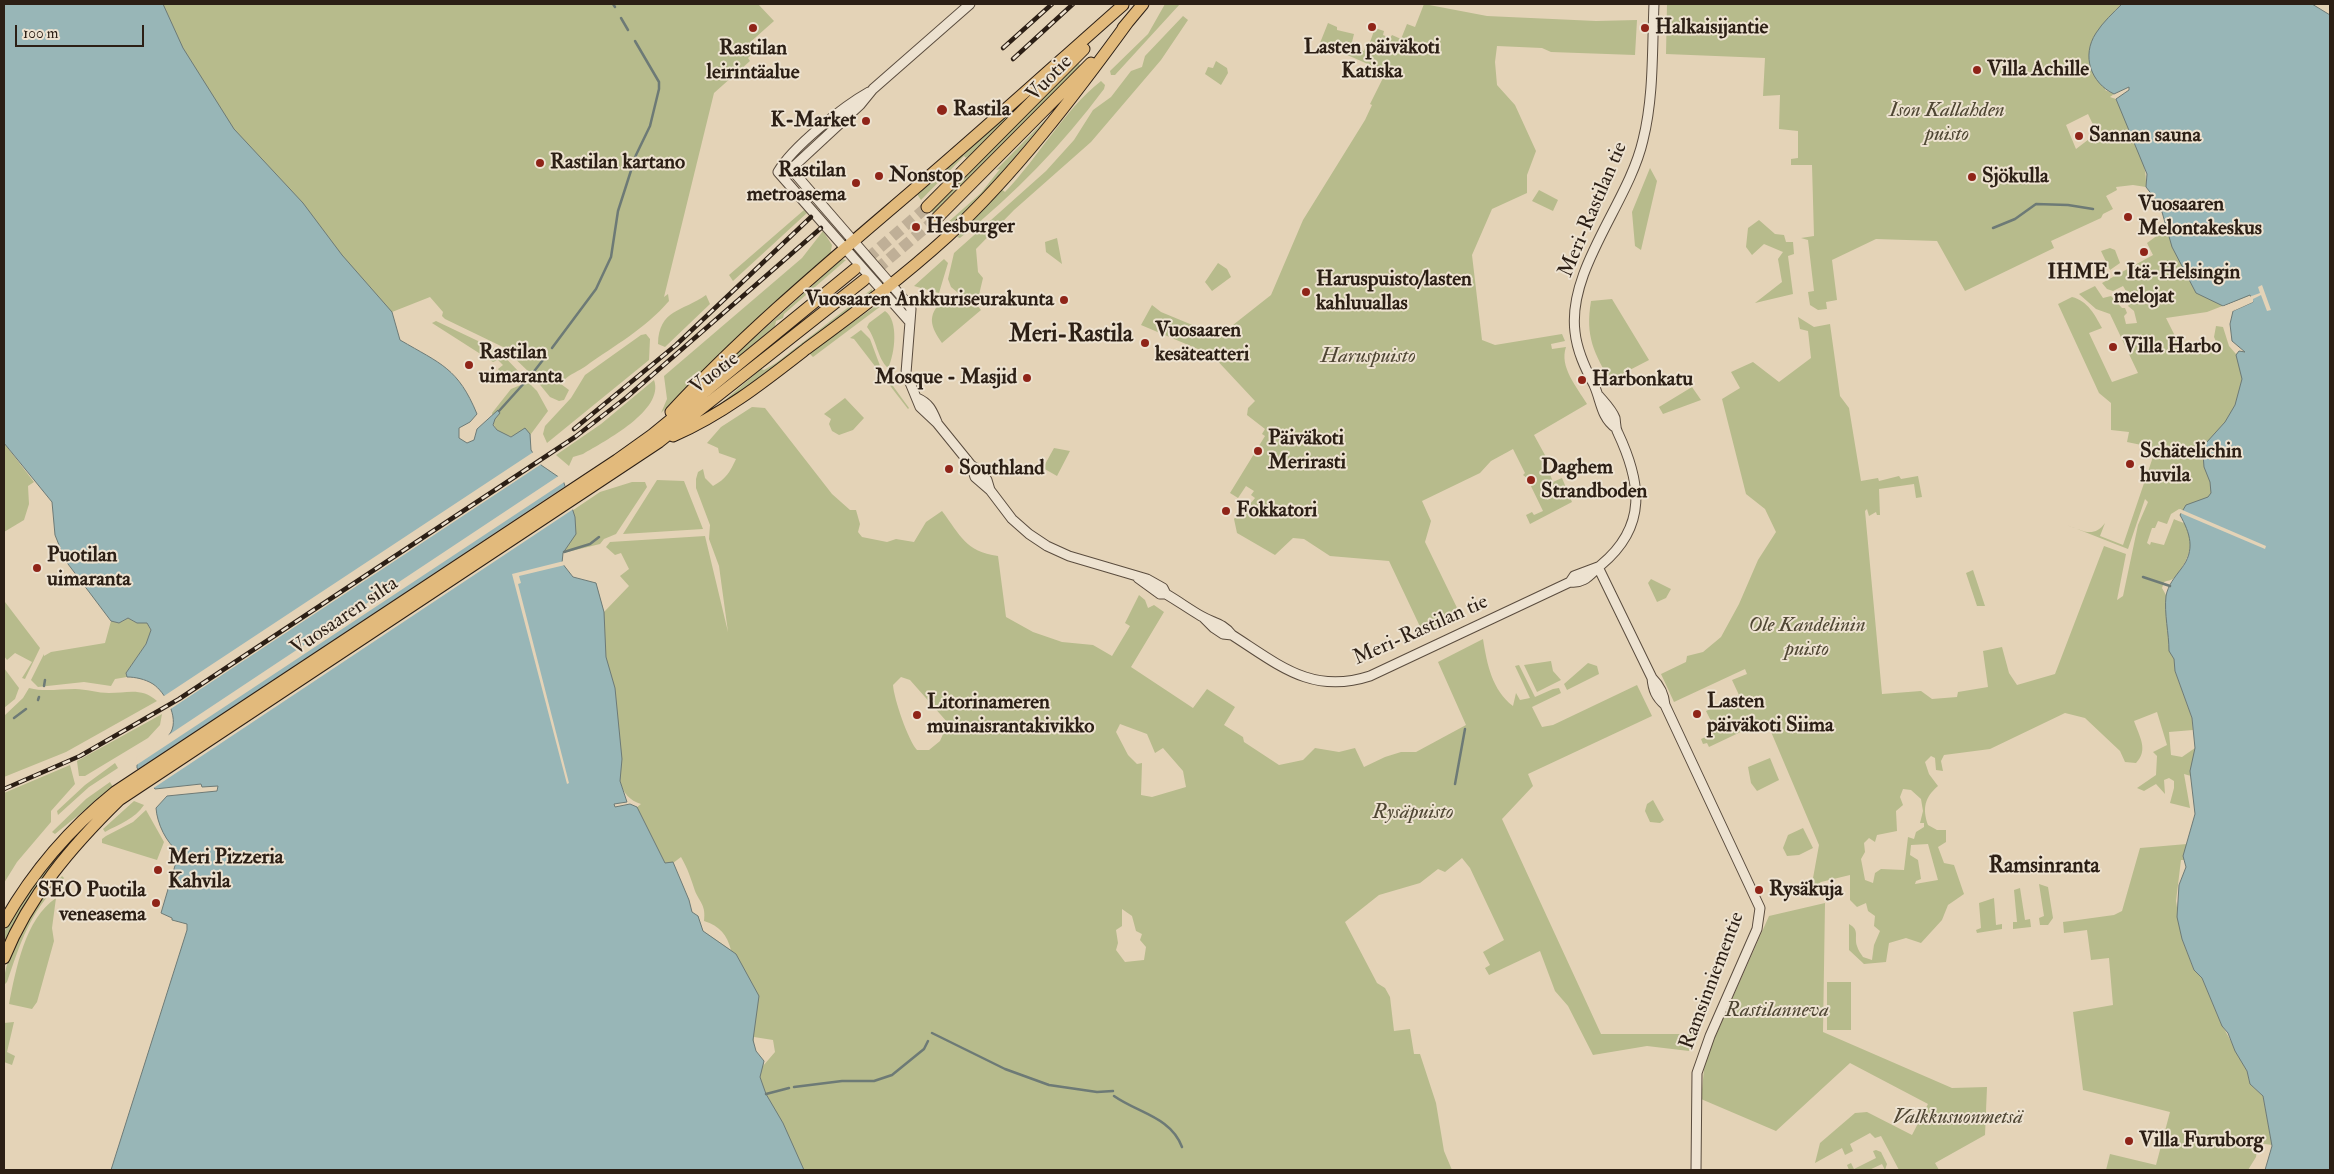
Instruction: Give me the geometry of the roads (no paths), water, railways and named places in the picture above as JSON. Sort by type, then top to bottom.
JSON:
[{"type":"main road","name":"Vuotie","points":[[928,207],[1087,46],[1123,4]]},
{"type":"main road","points":[[656,438],[668,415],[722,359],[850,245],[994,121],[1123,4]]},
{"type":"main road","name":"Vuotie","points":[[936,218],[1031,125],[1143,4]]},
{"type":"main road","points":[[656,438],[690,428],[732,403],[887,288],[974,210],[1085,81],[1128,22]]},
{"type":"main road","name":"Vuotie","points":[[656,438],[855,269]]},
{"type":"main road","name":"Vuotie","points":[[583,487],[656,438],[864,280]]},
{"type":"main road","name":"Vuosaaren silta","points":[[134,784],[583,487]]},
{"type":"main road","points":[[4,922],[33,875],[55,848],[87,815],[134,784]]},
{"type":"main road","points":[[4,958],[31,904],[66,856],[134,784]]},
{"type":"street","points":[[778,172],[791,169],[855,111],[873,89],[970,4]]},
{"type":"street","name":"Meri-Rastilan tie","points":[[850,245],[887,288],[911,309],[906,373],[917,398],[926,402],[932,409],[937,423],[971,465],[987,480],[990,490],[1012,519],[1038,542],[1069,556],[1156,584],[1163,588],[1166,594],[1204,618],[1218,622],[1227,628],[1232,635],[1284,668],[1306,678],[1326,682],[1350,681],[1380,672],[1570,582],[1574,576],[1598,567],[1620,545],[1631,523],[1636,503],[1633,469],[1616,428],[1608,422],[1603,413],[1599,396],[1578,350],[1575,332],[1575,306],[1584,272],[1627,185],[1643,141],[1650,98],[1654,4]]},
{"type":"street","points":[[778,172],[784,162],[808,140],[855,99],[873,89]]},
{"type":"street","points":[[791,169],[818,201],[850,245]]},
{"type":"street","points":[[778,172],[810,208],[850,245]]},
{"type":"street","name":"Ramsinniementie","points":[[1598,567],[1652,678],[1653,689],[1658,699],[1665,705],[1756,896],[1760,914],[1755,936],[1709,1040],[1697,1073],[1696,1170]]},
{"type":"water","points":[[4,4],[163,4],[183,48],[234,129],[303,203],[342,255],[392,312],[400,340],[447,369],[463,386],[477,414],[470,422],[459,428],[459,438],[467,443],[474,440],[477,429],[498,410],[500,413],[493,425],[497,430],[511,437],[525,428],[530,434],[531,450],[541,465],[563,480],[575,517],[576,534],[563,553],[562,563],[573,577],[596,583],[604,612],[606,657],[615,688],[622,759],[620,781],[627,802],[614,804],[615,807],[630,804],[637,807],[665,863],[673,862],[692,912],[698,916],[703,931],[736,954],[759,996],[753,1040],[756,1051],[764,1061],[760,1077],[766,1094],[783,1123],[804,1170],[111,1170],[187,930],[187,924],[172,920],[172,918],[161,913],[179,852],[163,832],[156,808],[167,796],[217,791],[218,786],[202,787],[201,784],[155,789],[137,768],[137,764],[168,736],[173,726],[170,705],[158,688],[143,680],[127,677],[126,673],[146,644],[151,630],[147,623],[137,623],[128,618],[119,623],[111,621],[65,560],[55,535],[52,502],[4,443]]},
{"type":"water","points":[[2122,4],[2312,4],[2330,15],[2330,1170],[2265,1170],[2272,1146],[2263,1096],[2250,1084],[2247,1071],[2235,1051],[2228,1033],[2222,1026],[2202,978],[2194,970],[2182,939],[2177,917],[2179,885],[2186,867],[2183,856],[2195,814],[2190,771],[2195,748],[2192,718],[2175,671],[2174,659],[2169,651],[2166,596],[2170,585],[2189,555],[2189,535],[2180,515],[2186,505],[2208,497],[2211,493],[2210,482],[2204,467],[2203,454],[2206,443],[2225,422],[2235,405],[2242,379],[2236,355],[2239,351],[2245,352],[2232,341],[2230,324],[2233,311],[2253,302],[2250,295],[2223,306],[2196,293],[2172,247],[2160,205],[2146,187],[2147,174],[2116,99],[2129,90],[2129,87],[2114,94],[2099,83],[2094,76],[2089,60],[2092,42],[2102,25]]},
{"type":"waterway","points":[[621,18],[628,30]]},
{"type":"waterway","points":[[552,348],[596,289],[611,257],[618,211],[636,155],[650,126],[659,82],[635,41]]},
{"type":"waterway","points":[[1993,228],[2015,219],[2036,204],[2068,205],[2093,209]]},
{"type":"waterway","points":[[532,374],[546,356]]},
{"type":"waterway","points":[[499,411],[526,381]]},
{"type":"waterway","points":[[564,552],[590,544],[599,537]]},
{"type":"waterway","points":[[2143,577],[2170,586]]},
{"type":"waterway","points":[[44,686],[45,680]]},
{"type":"waterway","points":[[14,718],[26,709]]},
{"type":"waterway","points":[[1455,784],[1465,729]]},
{"type":"waterway","points":[[932,1033],[1005,1069],[1049,1085],[1097,1092],[1113,1091]]},
{"type":"waterway","points":[[794,1087],[842,1081],[874,1081],[892,1075],[924,1049],[928,1041]]},
{"type":"waterway","points":[[766,1094],[789,1088]]},
{"type":"waterway","points":[[1114,1096],[1162,1122],[1177,1137],[1182,1147]]},
{"type":"tunnel","points":[[855,269],[927,207]]},
{"type":"tunnel","points":[[864,280],[937,218]]},
{"type":"railway","points":[[1003,48],[1052,4]]},
{"type":"railway","points":[[1013,59],[1073,4]]},
{"type":"railway","points":[[574,429],[676,345],[811,217]]},
{"type":"railway","points":[[4,789],[80,756],[179,699],[575,437],[627,397],[821,228]]},
{"type":"place","name":"Lasten päiväkoti Katiska","points":[[1372,27]]},
{"type":"place","name":"Rastilan leirintäalue","points":[[753,28]]},
{"type":"place","name":"Halkaisijantie","points":[[1645,28]]},
{"type":"place","name":"Villa Achille","points":[[1977,70]]},
{"type":"place","name":"Rastila","points":[[942,110]]},
{"type":"place","name":"K-Market","points":[[866,121]]},
{"type":"place","name":"Sannan sauna","points":[[2079,136]]},
{"type":"place","name":"Rastilan kartano","points":[[540,163]]},
{"type":"place","name":"Nonstop","points":[[879,176]]},
{"type":"place","name":"Sjökulla","points":[[1972,177]]},
{"type":"place","name":"Rastilan metroasema","points":[[856,183]]},
{"type":"place","name":"Vuosaaren Melontakeskus","points":[[2128,217]]},
{"type":"place","name":"Hesburger","points":[[916,227]]},
{"type":"place","name":"IHME - Itä-Helsingin melojat","points":[[2144,252]]},
{"type":"place","name":"Haruspuisto/lasten kahluuallas","points":[[1306,292]]},
{"type":"place","name":"Vuosaaren Ankkuriseurakunta","points":[[1064,300]]},
{"type":"place","name":"Vuosaaren kesäteatteri","points":[[1145,343]]},
{"type":"place","name":"Villa Harbo","points":[[2113,347]]},
{"type":"place","name":"Rastilan uimaranta","points":[[469,365]]},
{"type":"place","name":"Mosque - Masjid","points":[[1027,378]]},
{"type":"place","name":"Harbonkatu","points":[[1582,380]]},
{"type":"place","name":"Päiväkoti Merirasti","points":[[1258,451]]},
{"type":"place","name":"Schätelichin huvila","points":[[2130,464]]},
{"type":"place","name":"Southland","points":[[949,469]]},
{"type":"place","name":"Daghem Strandboden","points":[[1531,480]]},
{"type":"place","name":"Fokkatori","points":[[1226,511]]},
{"type":"place","name":"Puotilan uimaranta","points":[[37,568]]},
{"type":"place","name":"Lasten päiväkoti Siima","points":[[1697,714]]},
{"type":"place","name":"Litorinameren muinaisrantakivikko","points":[[917,715]]},
{"type":"place","name":"Meri Pizzeria Kahvila","points":[[158,870]]},
{"type":"place","name":"Rysäkuja","points":[[1759,890]]},
{"type":"place","name":"SEO Puotila veneasema","points":[[156,903]]},
{"type":"place","name":"Villa Furuborg","points":[[2129,1141]]},
{"type":"district","name":"Meri-Rastila","points":[[1071,336]]},
{"type":"district","name":"Ramsinranta","points":[[2044,867]]},
{"type":"park label","name":"Ison Kallahden puisto","points":[[1947,123]]},
{"type":"park label","name":"Haruspuisto","points":[[1368,357]]},
{"type":"park label","name":"Ole Kandelinin puisto","points":[[1807,638]]},
{"type":"park label","name":"Rysäpuisto","points":[[1413,813]]},
{"type":"park label","name":"Rastilanneva","points":[[1777,1011]]},
{"type":"park label","name":"Valkkusuonmetsä","points":[[1958,1118]]}]
